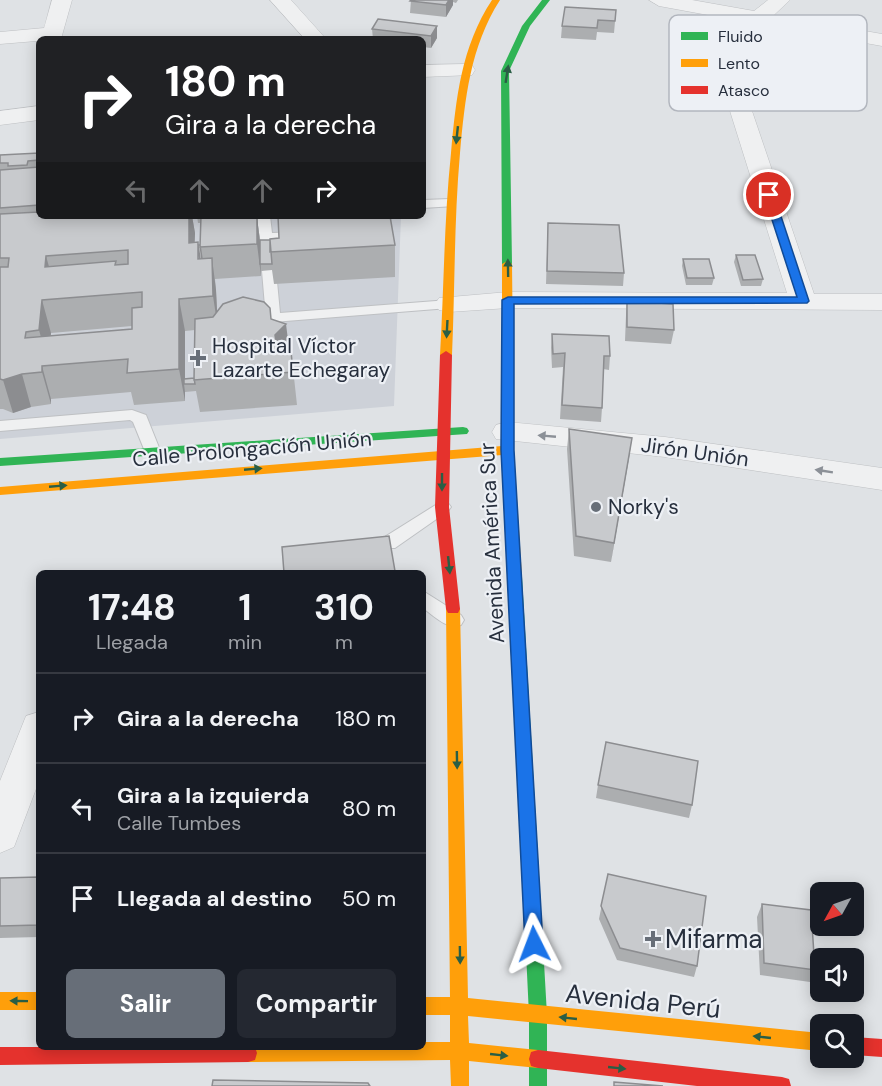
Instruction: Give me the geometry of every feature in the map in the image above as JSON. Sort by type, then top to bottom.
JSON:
[{"type":"main road","name":"Avenida América Sur","points":[[460,1086],[461,1006],[454,620],[442,507],[442,431],[449,303],[450,203],[464,70],[482,19],[496,0]]},
{"type":"main road","name":"Avenida América Sur","points":[[538,1086],[538,1015],[504,438],[508,300],[505,71],[526,26],[546,0]]},
{"type":"main road","name":"Calle Prolongación Unión","points":[[0,462],[442,431],[475,431]]},
{"type":"main road","name":"Calle Prolongación Unión","points":[[0,491],[308,465],[442,457],[504,438]]},
{"type":"main road","points":[[0,1000],[36,1001]]},
{"type":"main road","name":"Avenida Perú","points":[[426,1006],[461,1006],[810,1041]]},
{"type":"main road","points":[[864,1047],[882,1048]]},
{"type":"main road","points":[[0,1056],[460,1051],[782,1086]]},
{"type":"street","points":[[51,36],[62,0]]},
{"type":"street","points":[[280,0],[313,36]]},
{"type":"street","points":[[658,0],[740,15]]},
{"type":"street","points":[[761,15],[780,0]]},
{"type":"street","points":[[0,38],[36,37]]},
{"type":"street","points":[[867,37],[882,40]]},
{"type":"street","points":[[426,71],[464,70]]},
{"type":"street","points":[[0,118],[36,108]]},
{"type":"street","points":[[741,111],[803,301]]},
{"type":"street","points":[[449,303],[508,300],[882,302]]},
{"type":"street","name":"Jirón Unión","points":[[504,438],[664,447],[882,479]]},
{"type":"street","points":[[0,835],[36,735]]},
{"type":"lane","points":[[426,204],[450,203]]},
{"type":"lane","points":[[267,219],[266,242],[320,236]]},
{"type":"lane","points":[[269,271],[273,318],[449,303]]},
{"type":"lane","points":[[0,426],[132,415],[140,420],[152,450]]},
{"type":"lane","points":[[390,543],[442,507]]},
{"type":"lane","points":[[426,600],[454,620]]},
{"type":"shaded area","name":"Hospital Víctor Lazarte Echegaray","points":[[0,185],[36,214],[36,219],[401,219],[394,406],[0,439]]},
{"type":"building","points":[[411,0],[449,0],[446,5]]},
{"type":"building","points":[[565,7],[616,10],[615,21],[598,20],[597,28],[562,26]]},
{"type":"building","points":[[378,19],[437,26],[431,36],[372,29]]},
{"type":"building","points":[[36,153],[36,160],[28,161],[27,165],[8,166],[8,163],[0,163],[0,155]]},
{"type":"building","points":[[36,167],[36,205],[0,208],[0,170]]},
{"type":"building","points":[[36,212],[36,219],[189,219],[189,243],[198,242],[198,259],[212,258],[213,296],[179,299],[179,369],[127,373],[128,359],[42,366],[42,372],[22,374],[3,380],[0,379],[0,267],[8,267],[9,258],[0,258],[0,214]],"holes":[[[128,250],[128,264],[115,265],[116,261],[45,267],[46,256]],[[142,292],[142,307],[132,308],[132,329],[25,338],[26,332],[39,330],[42,300]]]},
{"type":"building","points":[[201,219],[257,219],[257,244],[200,247]]},
{"type":"building","points":[[278,219],[391,219],[395,245],[270,252],[270,239],[279,238]]},
{"type":"building","points":[[548,223],[619,225],[624,273],[547,271]]},
{"type":"building","points":[[260,240],[270,240],[272,264],[260,264]]},
{"type":"building","points":[[198,245],[200,245],[202,259],[200,259]]},
{"type":"building","points":[[736,255],[755,255],[763,279],[743,280]]},
{"type":"building","points":[[683,259],[709,259],[714,278],[687,278]]},
{"type":"building","points":[[243,297],[264,302],[270,308],[271,319],[286,324],[275,335],[276,341],[290,341],[293,372],[194,380],[195,319],[213,317],[223,304]]},
{"type":"building","points":[[627,301],[673,304],[674,330],[627,327]]},
{"type":"building","points":[[552,334],[609,336],[610,356],[604,356],[602,408],[562,405],[565,353],[553,354]]},
{"type":"building","points":[[194,378],[195,384],[184,384],[184,379]]},
{"type":"building","name":"Norky's","points":[[569,429],[632,438],[614,543],[576,536]]},
{"type":"building","points":[[389,536],[395,570],[284,570],[282,547]]},
{"type":"building","points":[[606,742],[698,761],[692,805],[598,785]]},
{"type":"building","name":"Mifarma","points":[[608,874],[706,896],[697,966],[620,948],[601,906]]},
{"type":"building","points":[[36,877],[36,925],[0,926],[0,878]]},
{"type":"building","points":[[762,904],[810,910],[810,936],[813,936],[814,948],[810,948],[810,969],[764,963]]},
{"type":"building","points":[[213,1080],[368,1083],[370,1086],[212,1086]]},
{"type":"building","points":[[614,1082],[663,1086],[614,1086]]},
{"type":"traffic: fast","points":[[507,264],[505,71],[526,26],[546,0]]},
{"type":"traffic: fast","points":[[0,462],[463,431]]},
{"type":"traffic: fast","points":[[515,577],[538,1015],[538,1086]]},
{"type":"traffic: slow","points":[[446,355],[452,193],[463,85],[471,50],[496,0]]},
{"type":"traffic: slow","points":[[507,264],[508,450],[515,577]]},
{"type":"traffic: slow","points":[[0,491],[508,450]]},
{"type":"traffic: slow","points":[[453,609],[460,1086]]},
{"type":"traffic: slow","points":[[0,1001],[36,1001]]},
{"type":"traffic: slow","points":[[426,1006],[461,1006],[538,1015]]},
{"type":"traffic: slow","points":[[538,1015],[810,1041]]},
{"type":"traffic: slow","points":[[248,1053],[460,1051],[538,1059]]},
{"type":"traffic: jam","points":[[446,355],[442,507],[453,609]]},
{"type":"traffic: jam","points":[[864,1047],[882,1048]]},
{"type":"traffic: jam","points":[[0,1056],[248,1053]]},
{"type":"traffic: jam","points":[[538,1059],[782,1086]]},
{"type":"place","name":"Hospital Víctor Lazarte Echegaray","points":[[198,358]]},
{"type":"place","name":"Norky's","points":[[596,507]]},
{"type":"place","name":"Mifarma","points":[[653,939]]},
{"type":"route","points":[[534,944],[507,432],[508,300],[803,301],[769,195]]}]
